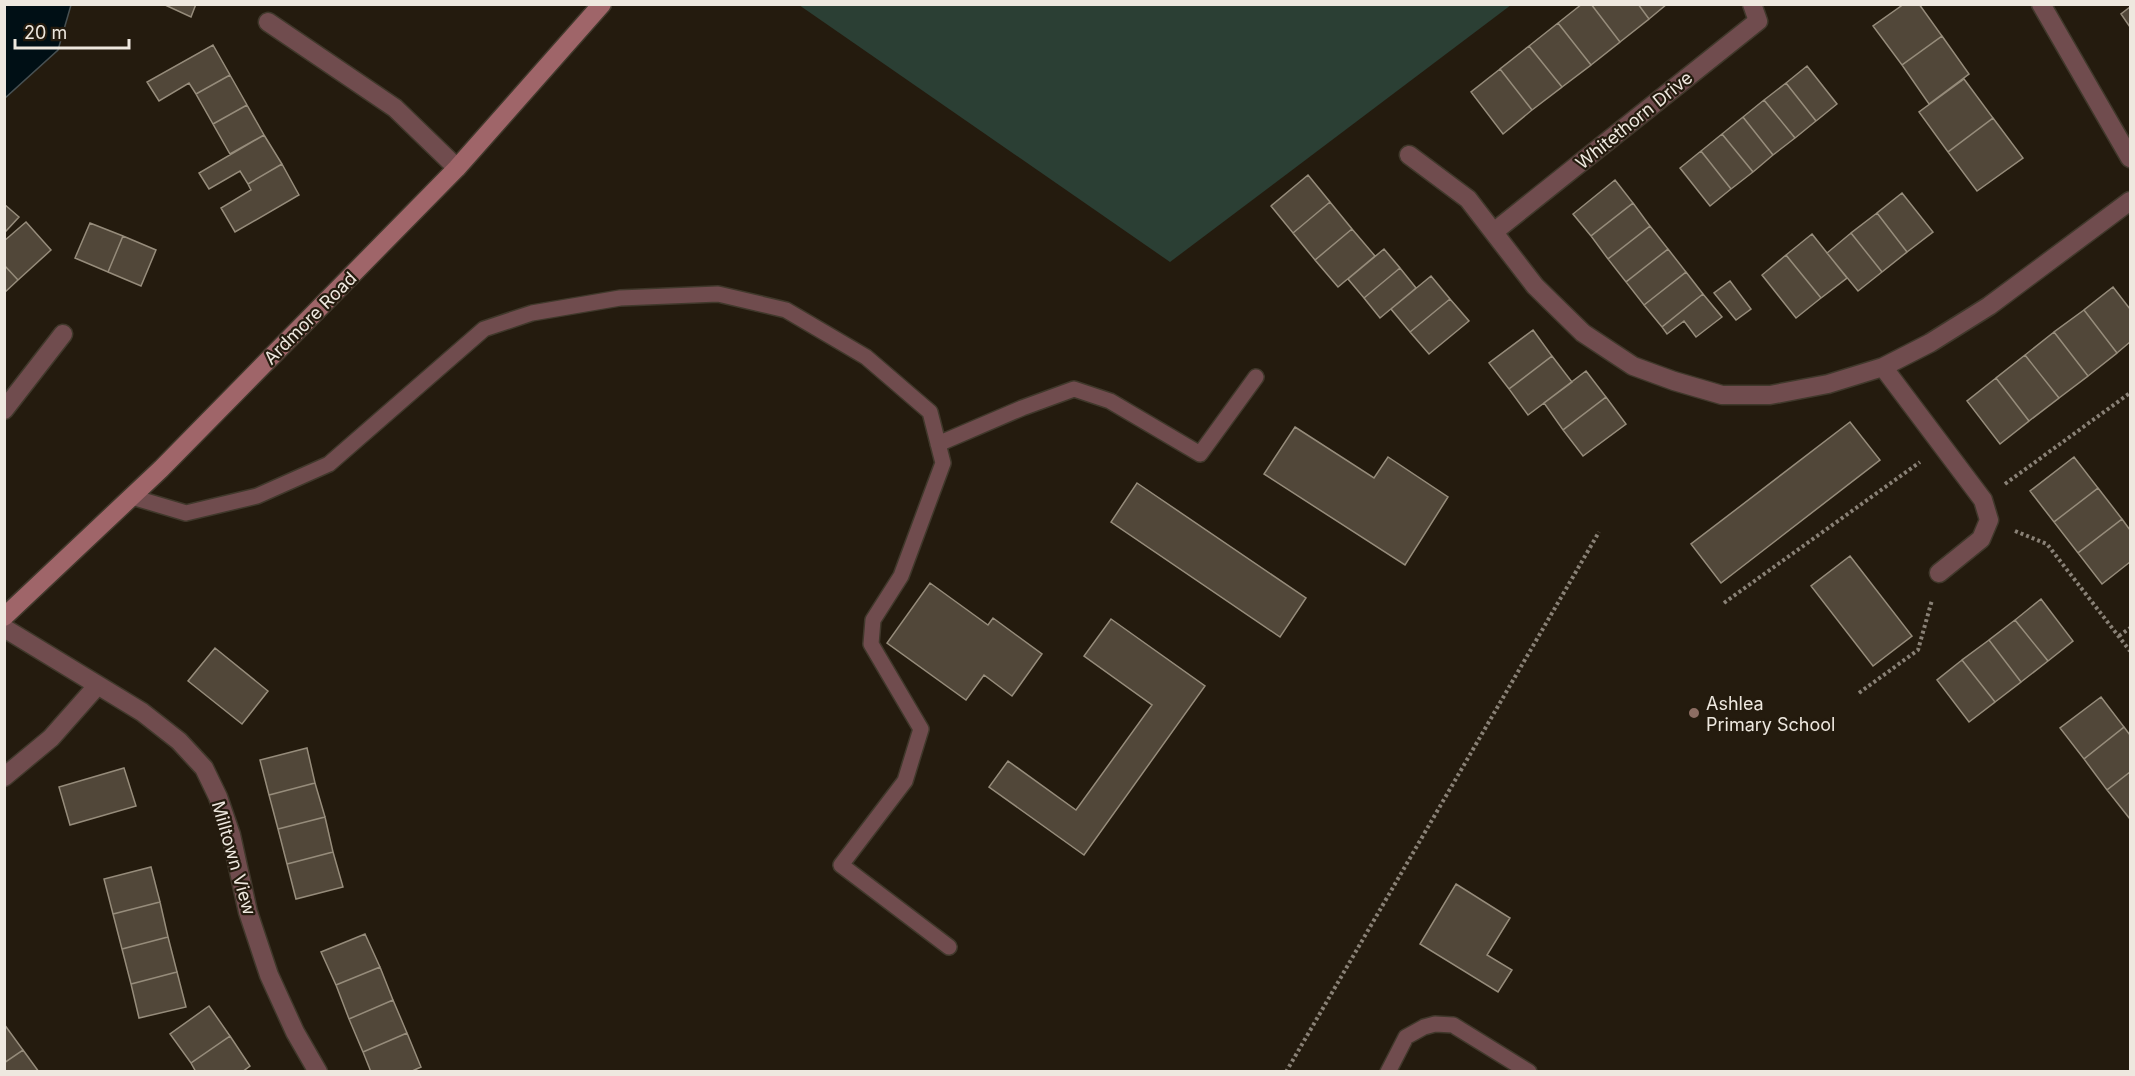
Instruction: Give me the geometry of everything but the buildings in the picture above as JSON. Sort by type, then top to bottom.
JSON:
[{"type":"street","name":"Ardmore Road","points":[[4,617],[132,497],[458,168],[602,4]]},
{"type":"street","name":"Whitethorn Drive","points":[[1495,231],[1758,21],[1752,4]]},
{"type":"street","points":[[2041,4],[2130,158]]},
{"type":"street","points":[[268,22],[395,108],[458,168]]},
{"type":"street","points":[[1409,155],[1468,199],[1535,285],[1583,333],[1632,366],[1674,381],[1722,394],[1770,395],[1828,384],[1883,367],[1930,343],[1989,306],[2130,201]]},
{"type":"street","points":[[4,410],[63,334]]},
{"type":"street","points":[[1883,367],[1983,500],[1989,520],[1981,539],[1939,573]]},
{"type":"street","name":"Milltown View","points":[[4,628],[142,712],[179,741],[204,768],[218,797],[231,836],[248,912],[269,975],[295,1032],[318,1071]]},
{"type":"street","points":[[4,777],[51,738],[97,686]]},
{"type":"lane","points":[[132,497],[186,513],[257,496],[329,464],[484,329],[532,313],[620,298],[718,294],[786,310],[866,357],[930,412],[943,464],[901,576],[873,620],[871,644],[921,729],[905,781],[841,865],[949,947]]},
{"type":"lane","points":[[938,444],[1022,408],[1074,389],[1110,401],[1200,454],[1256,377]]},
{"type":"lane","points":[[1388,1071],[1406,1037],[1435,1024],[1453,1025],[1529,1071]]},
{"type":"path","points":[[1983,500],[2130,393]]},
{"type":"path","points":[[1724,603],[1943,446]]},
{"type":"path","points":[[1989,520],[2046,544],[2130,651]]},
{"type":"path","points":[[1286,1071],[1599,532]]},
{"type":"path","points":[[1859,693],[1918,650],[1939,573]]},
{"type":"path","points":[[2119,636],[2130,628]]},
{"type":"green space","points":[[799,5],[1511,5],[1170,262]]},
{"type":"shaded area","points":[[5,4],[71,5],[58,50],[5,98]]},
{"type":"place","name":"Ashlea Primary School","points":[[1694,713]]}]
